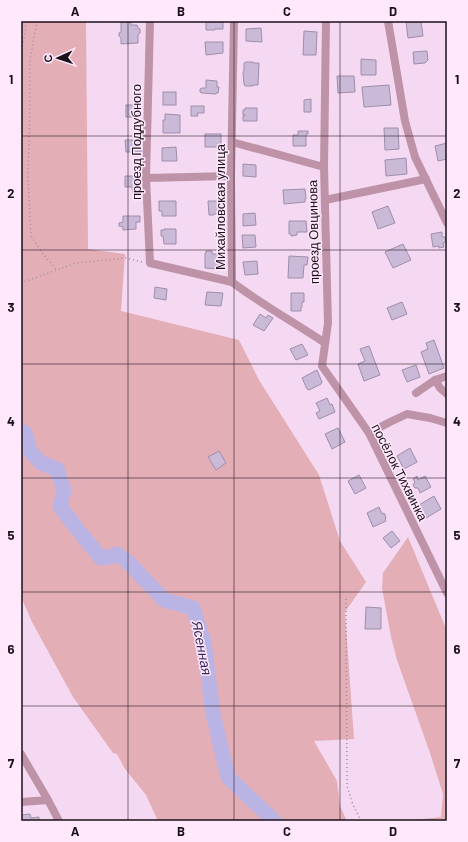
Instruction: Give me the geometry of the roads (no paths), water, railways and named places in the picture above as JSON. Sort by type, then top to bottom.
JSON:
[{"type":"street","name":"проезд Поддубного","points":[[150,21],[146,178],[150,263],[232,282]]},
{"type":"street","name":"Михайловская улица","points":[[234,21],[231,176],[232,282],[244,292],[325,343]]},
{"type":"street","points":[[324,167],[326,21]]},
{"type":"street","points":[[388,21],[405,121],[415,157],[447,223]]},
{"type":"street","name":"проезд Овцинова","points":[[232,142],[324,167],[328,323],[325,343]]},
{"type":"street","points":[[146,178],[231,176]]},
{"type":"street","points":[[325,200],[426,179]]},
{"type":"street","name":"посёлок Тихвинка","points":[[325,343],[322,366],[369,433],[447,593]]},
{"type":"street","points":[[416,393],[435,380],[447,376]]},
{"type":"street","points":[[435,380],[440,388],[447,394]]},
{"type":"street","points":[[369,433],[407,414],[447,423]]},
{"type":"street","points":[[21,754],[59,821]]},
{"type":"street","points":[[21,802],[48,800]]},
{"type":"waterway","name":"Ясенная","points":[[21,431],[25,433],[30,451],[41,463],[57,469],[64,491],[60,506],[101,558],[117,554],[128,562],[164,600],[193,608],[204,642],[213,714],[228,777],[274,821]]}]
